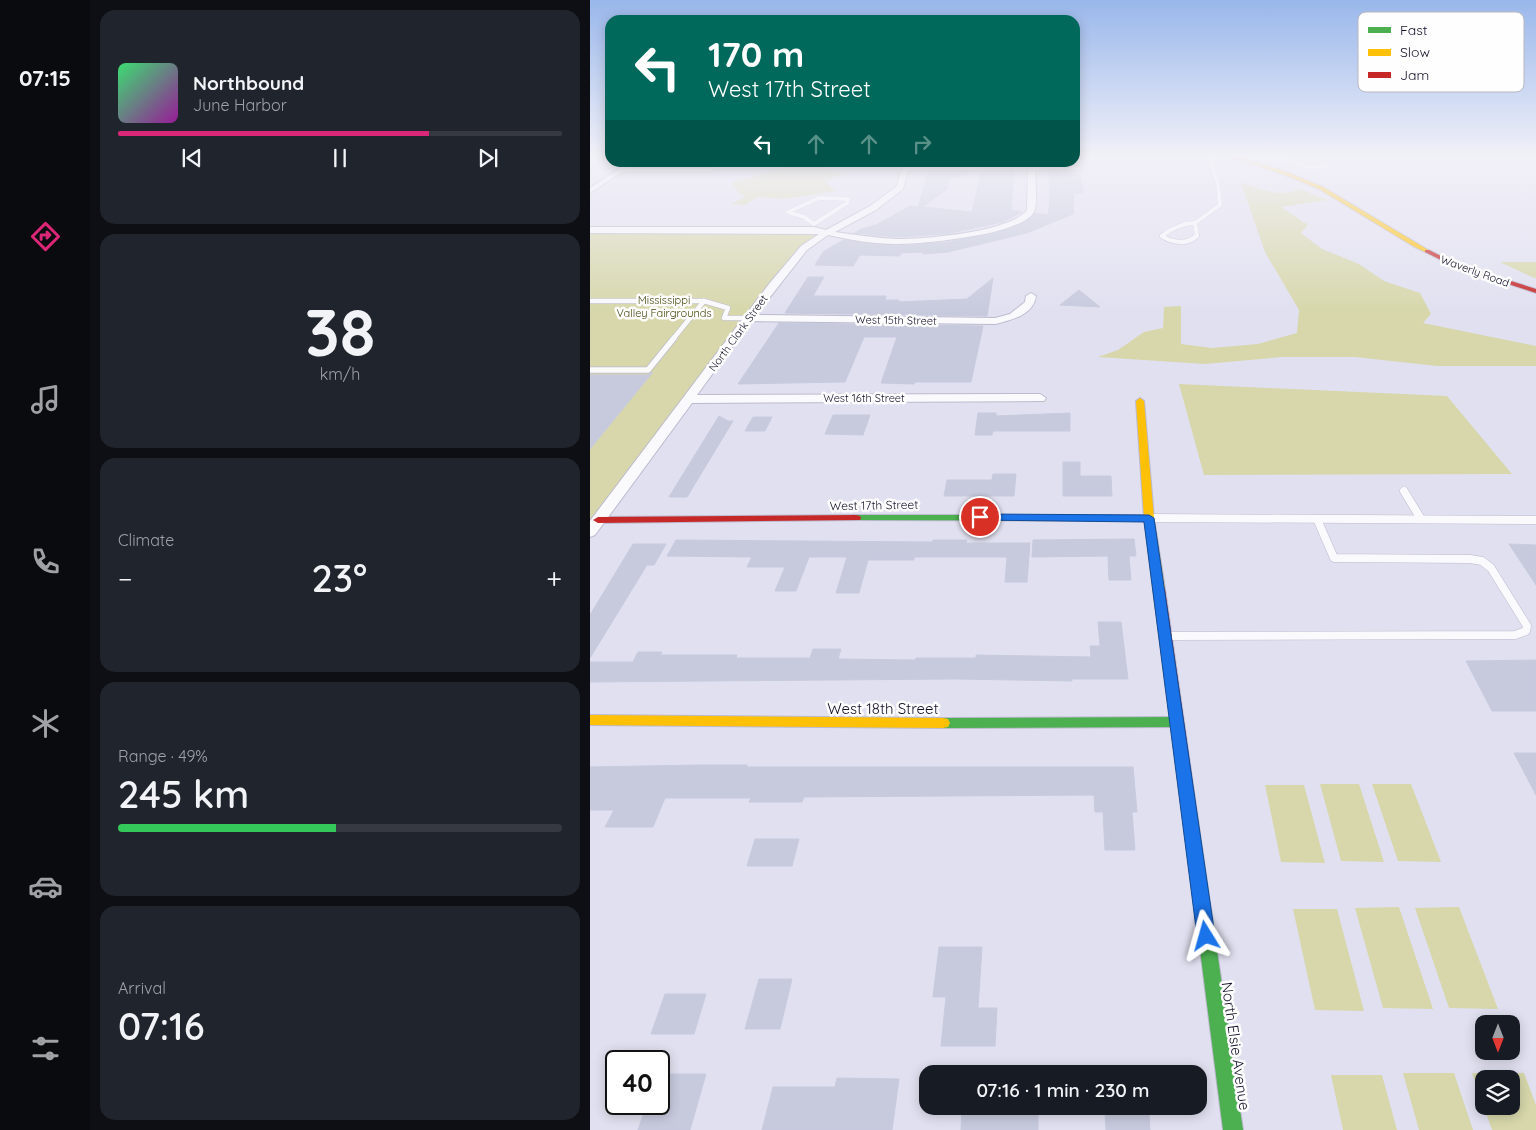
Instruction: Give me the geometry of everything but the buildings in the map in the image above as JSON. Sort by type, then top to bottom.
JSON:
[{"type":"street","name":"North Clark Street","points":[[590,532],[772,286],[804,248],[826,232],[872,208]]},
{"type":"street","points":[[590,230],[814,227],[826,232],[910,241],[984,230],[1024,218],[1031,208]]},
{"type":"street","name":"Waverly Road","points":[[1354,208],[1405,240],[1455,266],[1536,291]]},
{"type":"street","name":"West 15th Street","points":[[749,318],[996,321],[1014,316],[1030,303],[1031,296]]},
{"type":"street","name":"West 16th Street","points":[[689,398],[1040,398]]},
{"type":"street","name":"North Elsie Avenue","points":[[1140,402],[1149,518],[1164,636],[1233,1130]]},
{"type":"street","name":"West 17th Street","points":[[598,520],[1149,518]]},
{"type":"street","name":"West 18th Street","points":[[590,720],[816,723],[1176,722]]},
{"type":"lane","points":[[797,208],[788,212],[804,217],[814,227],[842,208]]},
{"type":"lane","points":[[1195,223],[1197,236],[1190,240],[1172,240],[1162,236],[1174,227],[1195,223],[1216,208]]},
{"type":"lane","points":[[590,300],[704,301],[728,308],[724,318],[749,318]]},
{"type":"lane","points":[[590,370],[648,370],[704,301]]},
{"type":"lane","points":[[1404,491],[1421,519]]},
{"type":"lane","points":[[1149,518],[1536,520]]},
{"type":"lane","points":[[1164,636],[1515,635],[1526,632],[1527,626],[1491,568],[1482,562],[1470,559],[1334,558],[1317,519]]},
{"type":"green space","points":[[1250,208],[1282,208],[1308,225],[1301,233],[1322,249],[1359,264],[1384,281],[1420,293],[1431,314],[1423,323],[1536,346],[1536,366],[1437,366],[1355,357],[1282,357],[1205,364],[1098,357],[1118,350],[1144,332],[1163,328],[1164,307],[1181,306],[1181,344],[1212,348],[1258,344],[1297,333],[1299,310],[1265,252]]},
{"type":"green space","name":"Mississippi Valley Fairgrounds","points":[[766,229],[826,232],[804,248],[590,532],[590,234]]},
{"type":"green space","points":[[1500,262],[1536,262],[1536,278],[1532,277]]},
{"type":"green space","points":[[1179,384],[1447,396],[1512,474],[1204,475]]},
{"type":"green space","points":[[1320,784],[1359,784],[1384,862],[1341,861]]},
{"type":"green space","points":[[1372,784],[1411,784],[1441,862],[1398,861]]},
{"type":"green space","points":[[1265,785],[1304,785],[1325,863],[1281,862]]},
{"type":"green space","points":[[1399,907],[1433,1009],[1383,1008],[1355,908]]},
{"type":"green space","points":[[1459,907],[1498,1009],[1449,1008],[1415,908]]},
{"type":"green space","points":[[1293,909],[1337,909],[1364,1011],[1315,1010]]},
{"type":"green space","points":[[1403,1073],[1454,1073],[1473,1130],[1419,1130]]},
{"type":"green space","points":[[1520,1073],[1524,1073],[1536,1105],[1536,1130],[1492,1130],[1487,1115],[1520,1115]]},
{"type":"green space","points":[[1331,1075],[1382,1075],[1397,1130],[1343,1130]]},
{"type":"traffic: fast","points":[[856,518],[1149,518]]},
{"type":"traffic: fast","points":[[943,723],[1176,722]]},
{"type":"traffic: fast","points":[[1187,792],[1233,1130]]},
{"type":"traffic: slow","points":[[1356,208],[1427,251]]},
{"type":"traffic: slow","points":[[1140,401],[1149,518],[1159,589]]},
{"type":"traffic: slow","points":[[590,720],[943,723]]},
{"type":"traffic: jam","points":[[1427,251],[1455,265],[1536,291]]},
{"type":"traffic: jam","points":[[598,520],[856,518]]},
{"type":"traffic: jam","points":[[1159,589],[1187,792]]},
{"type":"route","points":[[980,517],[1149,518],[1206,936]]}]
